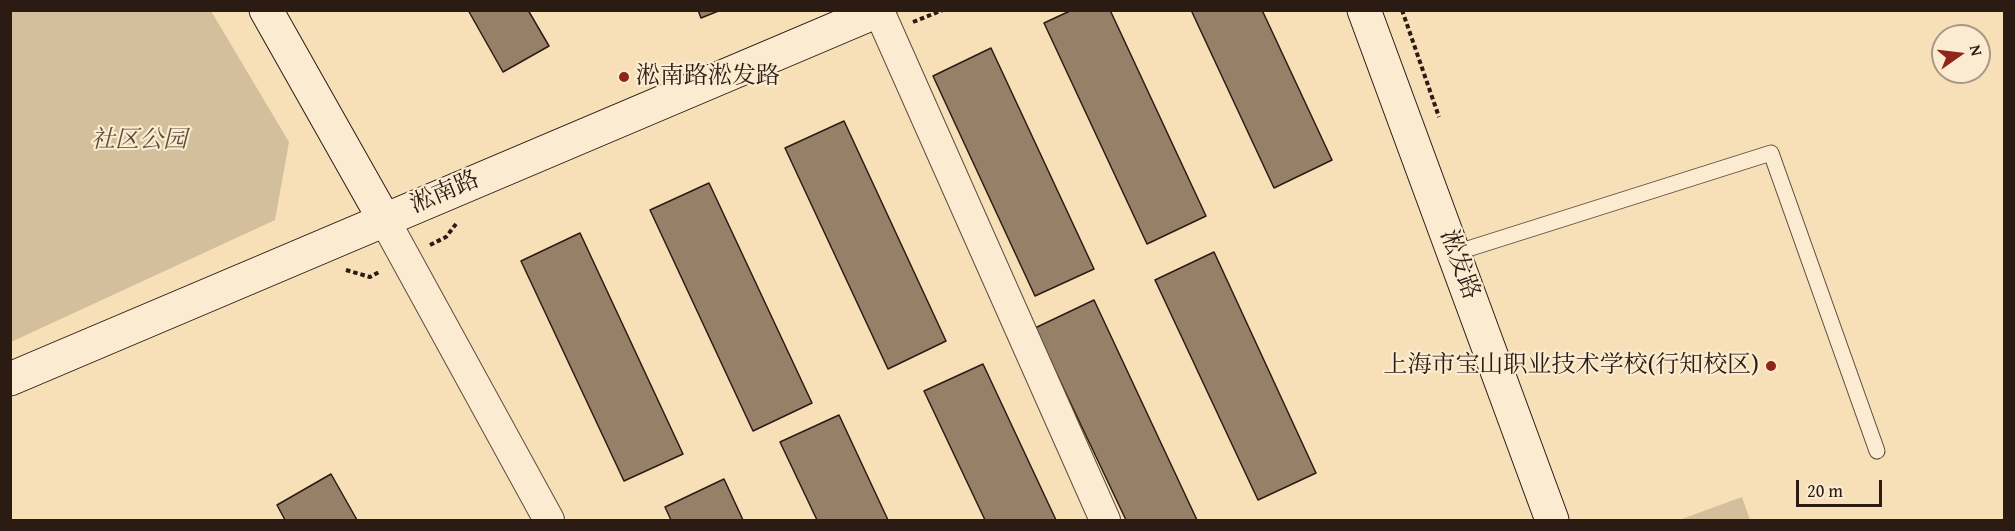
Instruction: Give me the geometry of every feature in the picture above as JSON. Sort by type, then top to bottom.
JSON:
[{"type":"street","points":[[266,10],[549,520]]},
{"type":"street","name":"淞发路","points":[[1364,10],[1552,520]]},
{"type":"street","points":[[880,11],[1105,520]]},
{"type":"street","name":"淞南路","points":[[10,379],[880,11]]},
{"type":"lane","points":[[1455,253],[1771,153],[1877,451]]},
{"type":"green space","name":"社区公园","points":[[10,11],[211,11],[289,142],[275,220],[11,342]]},
{"type":"green space","points":[[1742,497],[1750,520],[1679,520]]},
{"type":"building","points":[[468,10],[528,10],[549,46],[503,72]]},
{"type":"building","points":[[698,10],[721,10],[701,18]]},
{"type":"building","points":[[1072,10],[1110,10],[1206,216],[1147,244],[1044,23]]},
{"type":"building","points":[[1191,10],[1262,10],[1332,160],[1274,188]]},
{"type":"building","points":[[991,48],[1094,269],[1035,296],[933,76]]},
{"type":"building","points":[[844,121],[946,341],[888,369],[785,148]]},
{"type":"building","points":[[709,183],[812,403],[753,431],[650,210]]},
{"type":"building","points":[[580,233],[683,454],[624,481],[521,261]]},
{"type":"building","points":[[1214,252],[1316,473],[1258,500],[1155,280]]},
{"type":"building","points":[[1094,300],[1197,520],[1126,520],[1035,328]]},
{"type":"building","points":[[983,364],[1056,520],[985,520],[924,391]]},
{"type":"building","points":[[839,415],[888,520],[817,520],[780,442]]},
{"type":"building","points":[[331,474],[357,520],[285,520],[277,505]]},
{"type":"building","points":[[724,479],[743,520],[671,520],[665,507]]},
{"type":"place","name":"淞南路淞发路","points":[[624,77]]},
{"type":"place","name":"上海市宝山职业技术学校(行知校区)","points":[[1771,366]]}]
